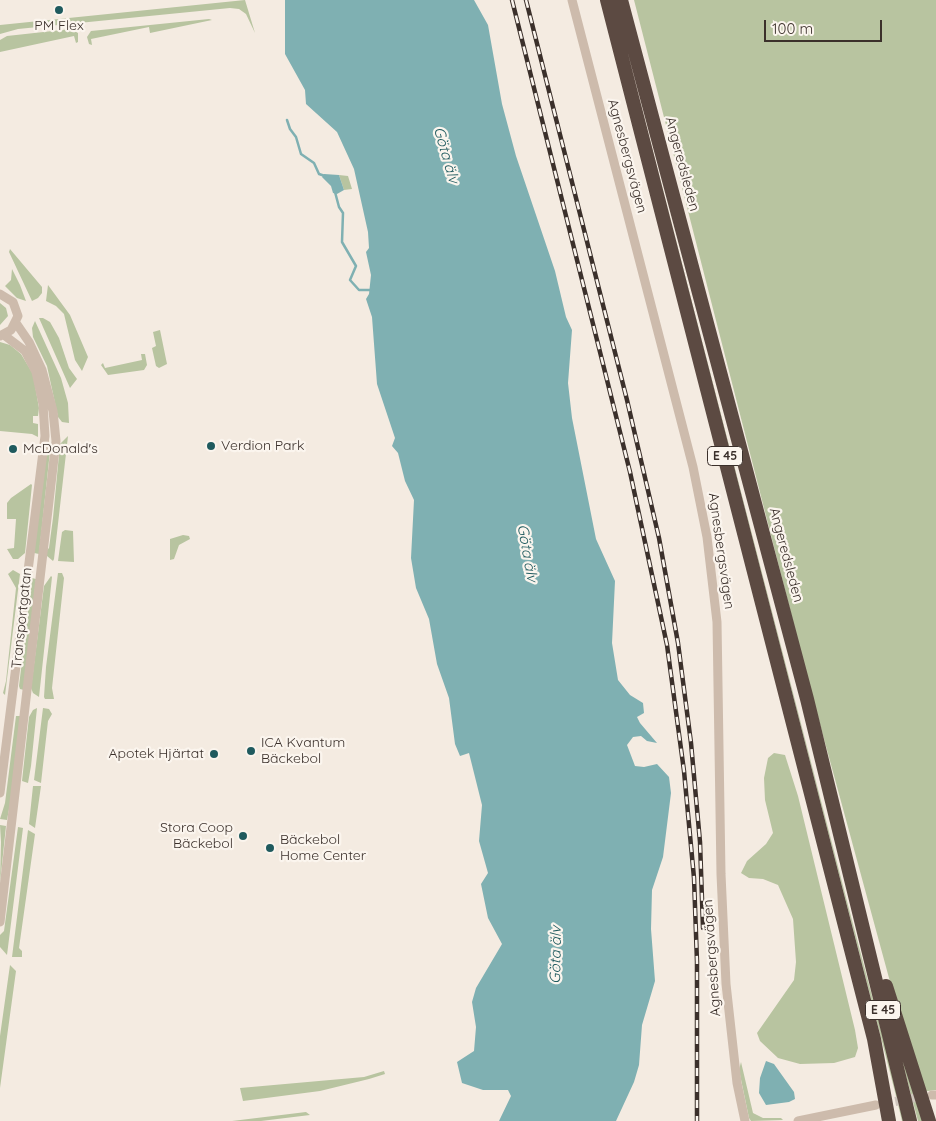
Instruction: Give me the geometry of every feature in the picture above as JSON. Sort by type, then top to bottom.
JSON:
[{"type":"highway","name":"E 45","points":[[607,0],[874,1039],[889,1121]]},
{"type":"highway","name":"Angeredsleden","points":[[621,0],[804,689],[910,1121]]},
{"type":"highway","points":[[857,899],[867,921],[929,1121]]},
{"type":"highway","points":[[874,1039],[898,1121]]},
{"type":"street","name":"Agnesbergsvägen","points":[[572,0],[693,466],[707,537],[717,622],[721,874],[726,984],[737,1083],[745,1121]]},
{"type":"street","name":"Transportgatan","points":[[0,294],[8,297],[15,305],[18,316],[16,324],[2,335],[25,351],[36,372],[43,404],[45,436],[0,793]]},
{"type":"street","name":"Transportgatan","points":[[0,922],[56,441],[53,411],[42,370],[29,342],[16,324]]},
{"type":"street","points":[[798,1121],[876,1105]]},
{"type":"green space","points":[[245,0],[255,33],[246,14],[239,9],[230,8],[18,29],[0,34],[0,25]]},
{"type":"green space","points":[[634,0],[936,0],[936,1090],[920,1092],[808,680]]},
{"type":"green space","points":[[615,5],[848,905],[905,1121],[902,1121]]},
{"type":"green space","points":[[212,20],[150,33],[149,27],[91,39],[92,45],[89,44],[87,37],[91,31]]},
{"type":"green space","points":[[71,29],[78,33],[78,42],[76,43],[74,36],[0,52],[0,40],[7,36]]},
{"type":"green space","points":[[339,175],[348,176],[352,189],[344,190]]},
{"type":"green space","points":[[10,249],[42,287],[42,293],[32,301],[9,252]]},
{"type":"green space","points":[[12,269],[26,301],[17,298],[5,286],[11,280]]},
{"type":"green space","points":[[48,285],[70,315],[88,357],[82,371],[75,360],[64,314],[56,306],[46,301]]},
{"type":"green space","points":[[0,303],[6,308],[8,316],[0,325]]},
{"type":"green space","points":[[39,318],[50,322],[59,338],[69,368],[77,379],[70,388]]},
{"type":"green space","points":[[35,321],[61,378],[68,403],[69,423],[62,422],[58,417],[47,366],[33,337],[32,328]]},
{"type":"green space","points":[[160,330],[167,364],[159,368],[156,366],[152,348],[156,346],[153,332]]},
{"type":"green space","points":[[0,342],[10,345],[21,354],[33,374],[39,408],[38,416],[33,416],[33,423],[38,424],[38,437],[32,434],[0,431]]},
{"type":"green space","points":[[141,354],[145,354],[147,365],[144,370],[108,375],[101,365],[103,363],[105,368],[142,360]]},
{"type":"green space","points":[[68,436],[53,561],[47,556],[46,551],[49,548],[53,518],[60,444]]},
{"type":"green space","points":[[45,450],[50,451],[39,554],[34,553]]},
{"type":"green space","points":[[31,484],[25,553],[18,559],[13,559],[7,549],[14,548],[16,519],[7,519],[7,503]]},
{"type":"green space","points":[[65,530],[73,531],[74,562],[58,561],[62,532]]},
{"type":"green space","points":[[183,535],[189,536],[190,539],[179,545],[174,559],[170,560],[170,539]]},
{"type":"green space","points":[[13,570],[20,574],[5,695],[3,693],[6,681],[16,588],[8,574]]},
{"type":"green space","points":[[58,573],[62,573],[64,578],[52,688],[54,699],[45,699],[46,667]]},
{"type":"green space","points":[[51,576],[39,697],[33,693],[31,688],[44,586]]},
{"type":"green space","points":[[32,578],[36,579],[24,690],[20,689],[19,686]]},
{"type":"green space","points":[[37,708],[28,783],[22,781],[29,717],[33,710]]},
{"type":"green space","points":[[43,708],[49,709],[52,714],[48,721],[41,783],[34,780]]},
{"type":"green space","points":[[16,716],[21,716],[13,788],[7,820],[0,819],[5,803]]},
{"type":"green space","points":[[774,753],[785,755],[798,796],[855,1030],[858,1048],[855,1057],[834,1063],[800,1064],[778,1058],[760,1041],[757,1033],[794,980],[796,962],[793,919],[778,885],[763,879],[749,878],[741,873],[747,861],[766,844],[773,833],[765,800],[764,778],[768,758]]},
{"type":"green space","points":[[33,786],[41,786],[35,828],[29,824]]},
{"type":"green space","points":[[0,825],[6,826],[0,883],[1,842]]},
{"type":"green space","points":[[18,827],[23,828],[7,955],[0,947],[0,935],[4,931]]},
{"type":"green space","points":[[28,830],[35,834],[19,948],[22,951],[22,957],[12,957]]},
{"type":"green space","points":[[10,965],[16,971],[0,1088],[0,1036]]},
{"type":"green space","points":[[890,1015],[925,1121],[918,1121]]},
{"type":"green space","points":[[741,1062],[753,1113],[763,1118],[781,1118],[783,1120],[751,1121],[739,1070]]},
{"type":"green space","points":[[384,1071],[385,1074],[320,1091],[243,1101],[240,1088],[364,1077]]},
{"type":"green space","points":[[306,1112],[310,1115],[261,1121],[232,1121]]},
{"type":"water","name":"Göta älv","points":[[285,0],[474,0],[488,25],[502,104],[516,156],[555,271],[566,317],[572,330],[568,383],[572,418],[596,539],[615,581],[612,643],[618,680],[630,695],[643,703],[644,713],[637,717],[657,743],[647,741],[641,736],[633,737],[627,745],[635,766],[644,767],[657,764],[669,777],[671,793],[663,857],[652,890],[651,929],[655,981],[642,1025],[639,1065],[634,1082],[616,1121],[499,1121],[511,1096],[508,1090],[483,1090],[462,1083],[457,1062],[474,1051],[476,1027],[472,1002],[476,988],[502,944],[488,918],[481,884],[488,873],[479,841],[482,805],[469,753],[460,756],[455,744],[449,698],[437,664],[429,619],[416,588],[411,558],[414,500],[405,481],[398,453],[392,446],[395,438],[377,384],[372,317],[366,299],[369,294],[371,275],[366,252],[369,248],[368,232],[354,169],[337,132],[306,104],[305,90],[285,54]]},
{"type":"water","points":[[324,174],[339,175],[344,190],[337,194],[333,193],[331,186],[322,177]]},
{"type":"water","points":[[766,1061],[774,1064],[794,1092],[795,1099],[789,1102],[766,1105],[759,1093],[760,1078]]},
{"type":"waterway","points":[[287,120],[290,129],[296,137],[301,154],[314,163],[319,174],[325,176]]},
{"type":"waterway","points":[[335,192],[339,207],[343,213],[342,242],[356,266],[350,280],[359,290],[370,290]]},
{"type":"tunnel","points":[[882,1104],[925,1096]]},
{"type":"railway","points":[[512,0],[630,472],[667,645],[684,771],[694,878],[697,962],[697,1121]]},
{"type":"railway","points":[[526,0],[627,400],[659,538],[678,643],[691,743],[700,842],[703,928]]},
{"type":"place","name":"PM Flex","points":[[59,10]]},
{"type":"place","name":"Verdion Park","points":[[211,446]]},
{"type":"place","name":"McDonald's","points":[[13,449]]},
{"type":"place","name":"ICA Kvantum Bäckebol","points":[[251,751]]},
{"type":"place","name":"Apotek Hjärtat","points":[[214,754]]},
{"type":"place","name":"Stora Coop Bäckebol","points":[[243,836]]},
{"type":"place","name":"Bäckebol Home Center","points":[[270,848]]}]
